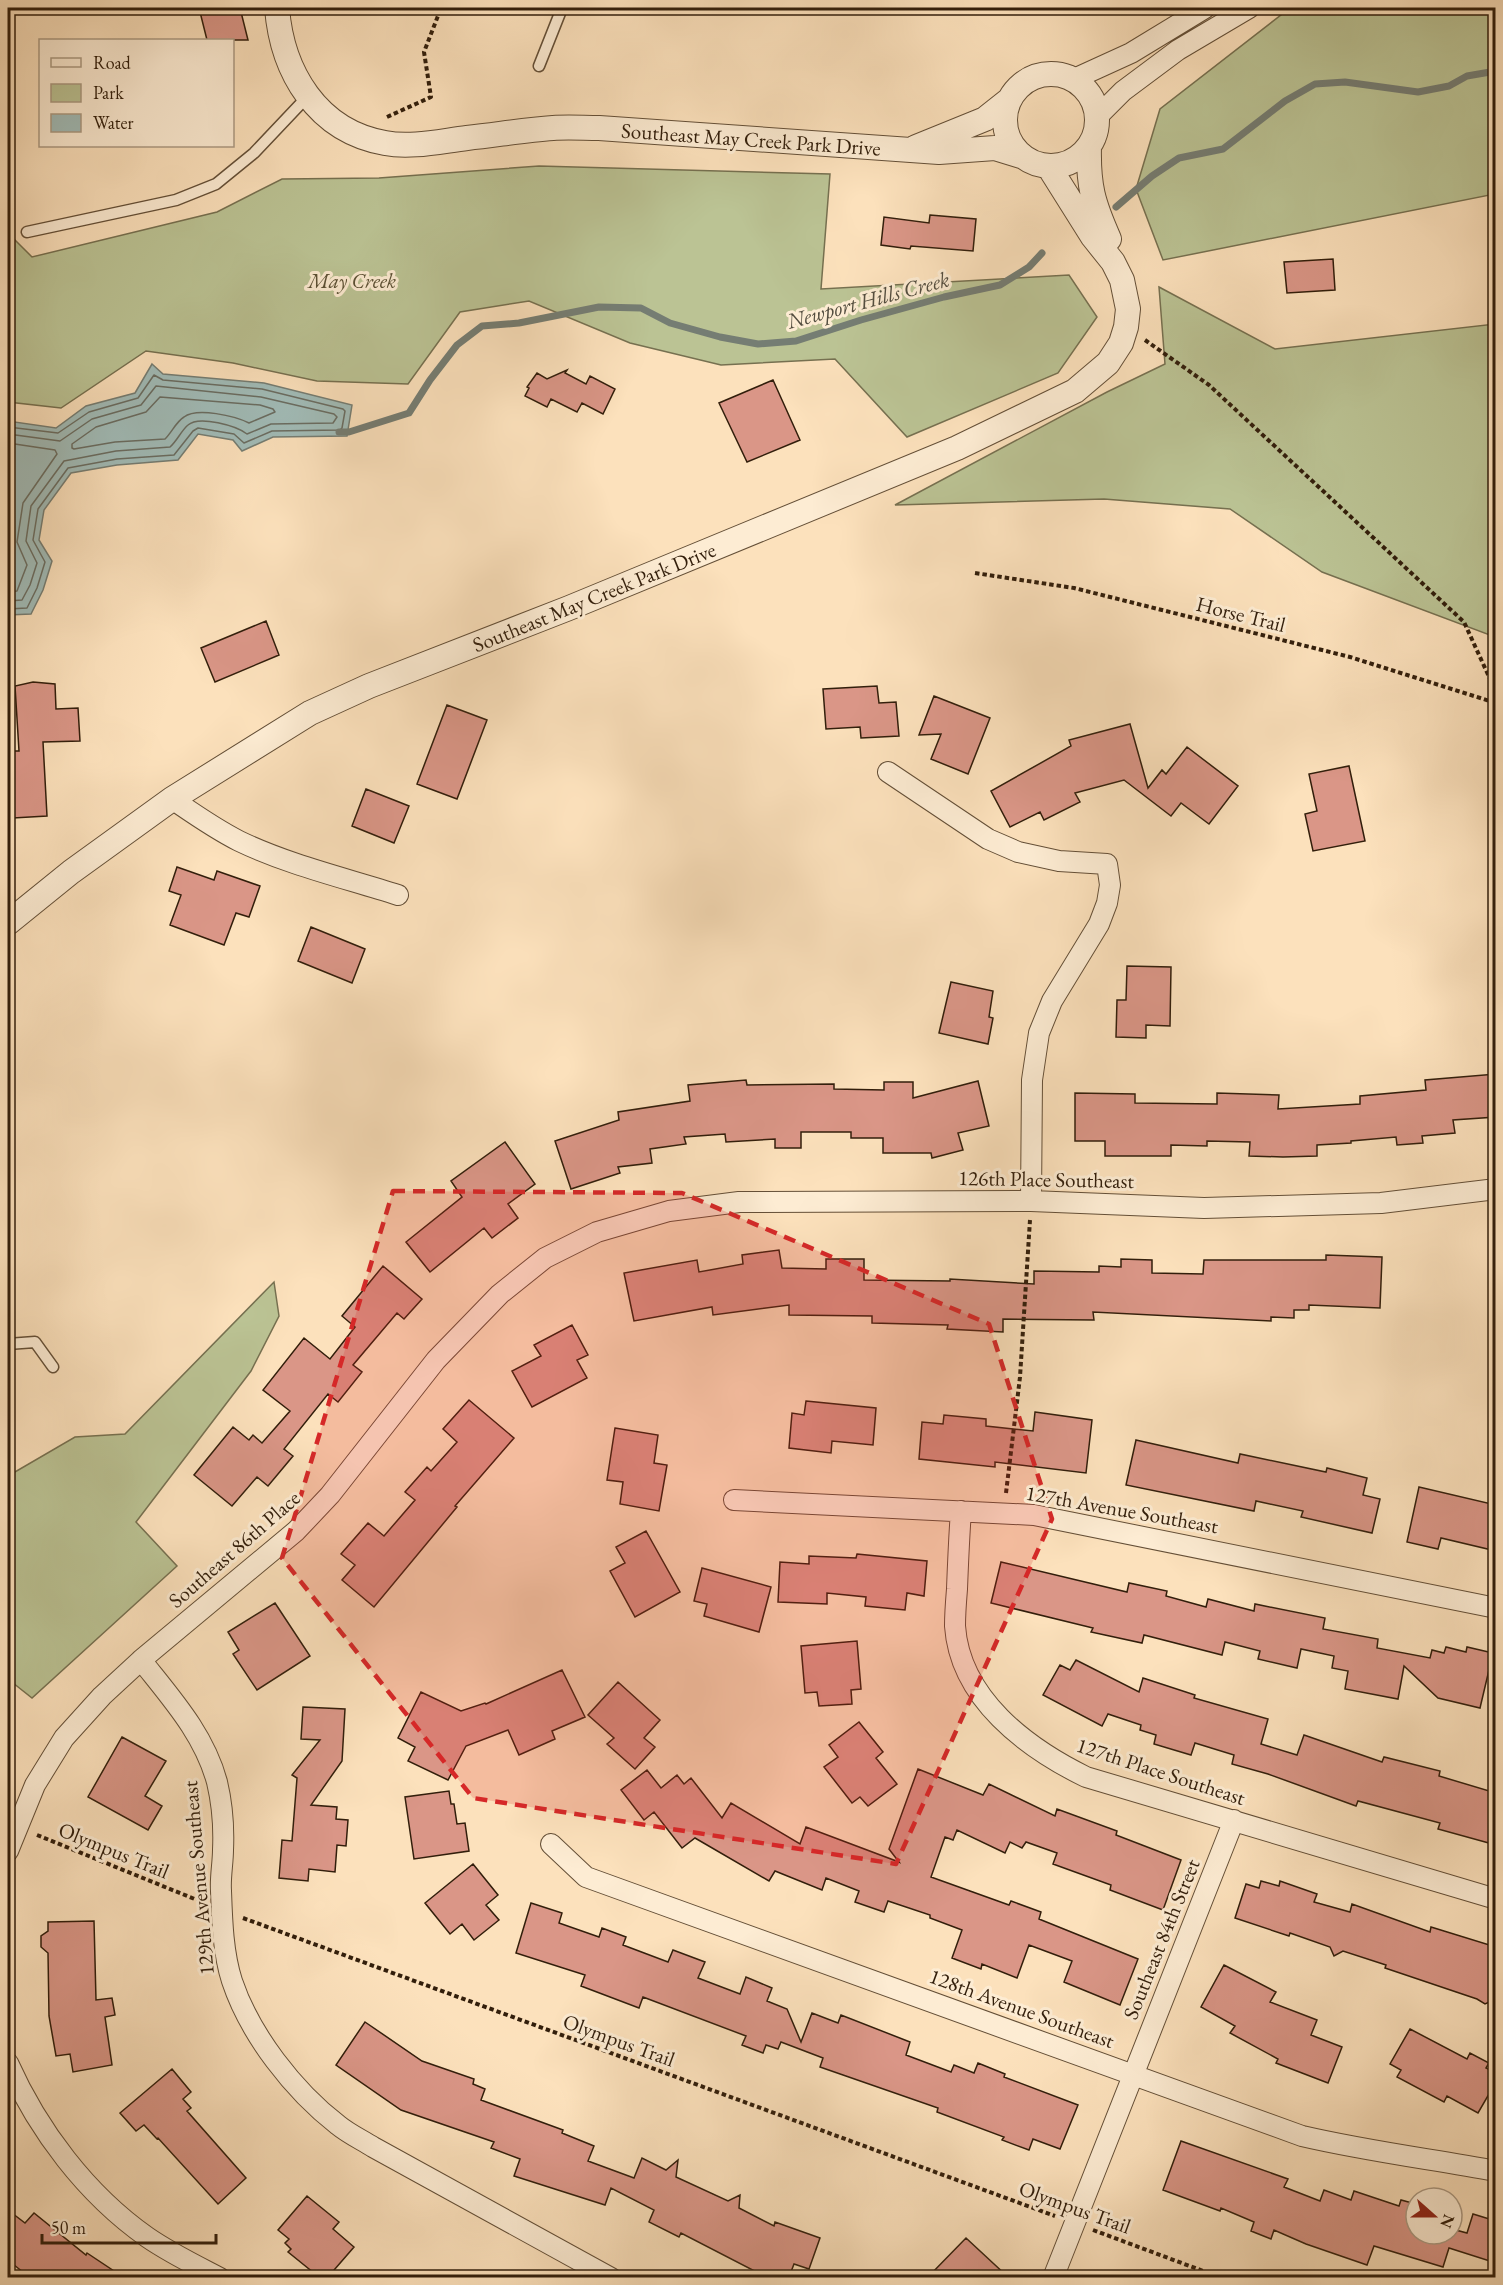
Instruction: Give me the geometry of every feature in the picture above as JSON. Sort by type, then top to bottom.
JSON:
[{"type":"street","name":"Southeast May Creek Park Drive","points":[[277,8],[278,22],[288,61],[306,97],[329,118],[355,135],[386,144],[410,145],[555,128],[599,128],[939,152],[995,148],[1021,156]]},
{"type":"street","points":[[1074,80],[1131,53],[1205,8]]},
{"type":"street","points":[[1097,117],[1123,91],[1178,50],[1249,8]]},
{"type":"street","points":[[1045,74],[1059,74],[1074,80],[1086,89],[1094,102],[1097,117],[1096,132],[1089,146],[1078,158],[1064,165],[1049,167],[1034,164],[1021,156],[1010,144],[1005,129],[1005,114],[1009,100],[1018,87],[1030,78],[1045,74]]},
{"type":"street","name":"Southeast May Creek Park Drive","points":[[910,149],[985,119],[1009,100]]},
{"type":"street","name":"Southeast May Creek Park Drive","points":[[1089,146],[1088,177],[1094,207],[1109,239],[1113,262]]},
{"type":"street","name":"Southeast May Creek Park Drive","points":[[8,923],[71,872],[172,799],[310,713],[369,686],[569,608],[957,448],[1075,391],[1108,363],[1126,327],[1128,309],[1122,280],[1113,262],[1093,237],[1049,167]]},
{"type":"street","points":[[888,772],[988,839],[1018,852],[1059,861],[1107,864],[1110,885],[1107,903],[1099,924],[1058,992],[1039,1033],[1032,1080],[1031,1201]]},
{"type":"street","points":[[172,799],[212,826],[240,841],[272,854],[398,895]]},
{"type":"street","name":"126th Place Southeast","points":[[597,1232],[669,1211],[739,1202],[1031,1201],[1204,1208],[1381,1203],[1496,1189]]},
{"type":"street","name":"Southeast 86th Place","points":[[8,1851],[35,1785],[64,1738],[102,1696],[141,1660],[296,1531],[330,1495],[436,1360],[500,1294],[545,1258],[597,1232]]},
{"type":"street","name":"127th Avenue Southeast","points":[[734,1500],[1045,1517],[1496,1608]]},
{"type":"street","name":"127th Place Southeast","points":[[960,1511],[955,1626],[961,1656],[971,1678],[999,1719],[1027,1742],[1057,1763],[1086,1777],[1496,1899]]},
{"type":"street","name":"129th Avenue Southeast","points":[[141,1660],[188,1719],[207,1752],[217,1784],[221,1816],[222,1910],[224,1940],[231,1980],[247,2017],[275,2060],[305,2096],[340,2126],[373,2147],[610,2277]]},
{"type":"street","name":"Southeast 84th Street","points":[[1053,2277],[1234,1820]]},
{"type":"street","name":"128th Avenue Southeast","points":[[550,1844],[586,1877],[1302,2136],[1349,2147],[1496,2172]]},
{"type":"street","points":[[8,2063],[46,2134],[79,2175],[147,2236],[220,2277]]},
{"type":"lane","points":[[539,66],[562,8]]},
{"type":"lane","points":[[27,232],[176,200],[216,184],[254,153],[306,97]]},
{"type":"lane","points":[[8,1344],[34,1342],[53,1367]]},
{"type":"path","points":[[387,117],[431,97],[424,52],[441,8]]},
{"type":"path","points":[[1126,327],[1209,385],[1464,622],[1496,692]]},
{"type":"path","name":"Horse Trail","points":[[975,573],[1074,588],[1350,657],[1496,703]]},
{"type":"path","points":[[1004,1513],[1020,1377],[1031,1201]]},
{"type":"path","name":"Olympus Trail","points":[[17,1827],[222,1910],[1222,2277]]},
{"type":"highlighted area","points":[[393,1191],[682,1193],[989,1324],[1052,1519],[896,1864],[473,1798],[282,1558]]},
{"type":"green space","points":[[1290,8],[1495,8],[1495,194],[1163,260],[1136,189],[1160,109]]},
{"type":"green space","name":"May Creek","points":[[539,166],[830,174],[821,289],[1069,275],[1097,317],[1058,373],[907,437],[835,359],[721,365],[630,343],[529,301],[460,312],[408,384],[317,381],[233,363],[146,351],[61,408],[8,402],[8,233],[32,257],[217,212],[282,179],[379,178]]},
{"type":"green space","points":[[1159,287],[1275,349],[1495,324],[1495,637],[1322,572],[1230,509],[1104,499],[895,505],[1107,392],[1165,364]]},
{"type":"green space","points":[[274,1282],[279,1316],[251,1371],[136,1522],[177,1566],[32,1698],[8,1679],[8,1476],[75,1437],[125,1434]]},
{"type":"water","points":[[152,364],[163,374],[264,383],[352,405],[347,436],[273,437],[242,451],[233,440],[198,434],[178,460],[117,465],[71,473],[44,510],[39,540],[52,561],[43,590],[31,614],[8,615],[8,421],[56,428],[86,406],[135,393]]},
{"type":"building","points":[[199,8],[240,8],[248,40],[207,39]]},
{"type":"building","points":[[930,215],[976,219],[973,251],[911,246],[910,249],[881,245],[884,217],[929,223]]},
{"type":"building","points":[[1333,259],[1335,290],[1287,293],[1284,262]]},
{"type":"building","points":[[567,370],[565,373],[586,384],[590,376],[615,389],[603,414],[582,403],[577,412],[551,399],[547,407],[525,396],[529,388],[527,387],[537,373],[547,379]]},
{"type":"building","points":[[773,380],[800,440],[747,462],[719,403]]},
{"type":"building","points":[[266,621],[279,655],[215,682],[201,648]]},
{"type":"building","points":[[33,682],[55,684],[56,709],[78,708],[80,741],[43,742],[47,816],[13,818],[9,751],[19,751],[15,686]]},
{"type":"building","points":[[877,686],[879,703],[896,702],[899,736],[861,738],[860,727],[826,729],[823,689]]},
{"type":"building","points":[[934,696],[990,718],[968,774],[931,759],[941,734],[919,735]]},
{"type":"building","points":[[447,705],[487,720],[457,799],[417,784]]},
{"type":"building","points":[[1130,724],[1148,788],[1162,770],[1166,774],[1187,747],[1238,786],[1209,824],[1181,803],[1171,816],[1124,780],[1075,793],[1080,802],[1044,820],[1040,812],[1010,827],[991,791],[1071,746],[1069,740]]},
{"type":"building","points":[[1349,766],[1365,841],[1313,851],[1305,814],[1317,811],[1309,774]]},
{"type":"building","points":[[366,789],[409,806],[394,843],[352,826]]},
{"type":"building","points":[[177,867],[214,880],[217,871],[260,886],[249,917],[236,913],[224,945],[170,925],[181,895],[169,891]]},
{"type":"building","points":[[311,927],[365,949],[352,983],[298,961]]},
{"type":"building","points":[[1127,966],[1171,967],[1170,1026],[1146,1025],[1146,1038],[1116,1037],[1117,1000],[1126,1000]]},
{"type":"building","points":[[951,982],[993,991],[989,1017],[993,1018],[988,1044],[939,1033]]},
{"type":"building","points":[[1496,1074],[1496,1117],[1453,1120],[1455,1133],[1422,1136],[1423,1143],[1397,1145],[1396,1137],[1351,1141],[1351,1143],[1317,1145],[1317,1156],[1283,1157],[1249,1156],[1250,1142],[1207,1141],[1207,1146],[1171,1145],[1171,1156],[1105,1156],[1105,1141],[1075,1141],[1075,1093],[1135,1094],[1135,1103],[1217,1104],[1217,1093],[1279,1095],[1278,1109],[1360,1104],[1360,1096],[1426,1090],[1425,1080]]},
{"type":"building","points":[[746,1080],[747,1085],[834,1084],[834,1089],[884,1090],[884,1082],[913,1082],[913,1098],[978,1081],[989,1126],[958,1133],[963,1150],[932,1158],[931,1153],[883,1153],[883,1138],[851,1138],[851,1132],[801,1132],[801,1148],[775,1148],[775,1139],[726,1142],[725,1134],[684,1137],[686,1144],[650,1149],[652,1163],[618,1167],[620,1173],[571,1189],[555,1141],[619,1120],[618,1112],[690,1101],[688,1085]]},
{"type":"building","points":[[505,1142],[535,1184],[508,1204],[518,1218],[492,1238],[484,1228],[430,1272],[406,1242],[462,1197],[451,1181]]},
{"type":"building","points":[[779,1250],[782,1268],[826,1269],[826,1259],[864,1259],[864,1280],[950,1281],[950,1279],[1034,1284],[1034,1271],[1099,1272],[1099,1266],[1121,1267],[1121,1259],[1152,1260],[1152,1273],[1203,1274],[1204,1260],[1326,1260],[1326,1255],[1382,1257],[1380,1308],[1309,1305],[1309,1310],[1294,1310],[1294,1318],[1271,1317],[1271,1321],[1093,1312],[1094,1320],[1003,1319],[1003,1332],[947,1329],[948,1325],[872,1323],[872,1316],[789,1315],[789,1305],[713,1315],[712,1307],[634,1321],[624,1273],[697,1260],[699,1272],[743,1264],[742,1255]]},
{"type":"building","points":[[383,1266],[422,1299],[404,1319],[397,1313],[353,1365],[362,1372],[338,1402],[328,1394],[284,1449],[293,1456],[268,1486],[257,1477],[232,1506],[194,1475],[233,1427],[249,1440],[253,1435],[262,1443],[290,1411],[263,1390],[304,1338],[330,1359],[355,1327],[342,1316]]},
{"type":"building","points":[[572,1325],[588,1355],[577,1360],[587,1378],[532,1407],[512,1371],[541,1356],[534,1345]]},
{"type":"building","points":[[469,1400],[514,1438],[455,1506],[457,1507],[374,1607],[342,1580],[355,1565],[341,1554],[368,1523],[384,1536],[415,1500],[405,1492],[427,1467],[431,1471],[457,1442],[443,1429]]},
{"type":"building","points":[[806,1401],[876,1408],[873,1445],[832,1441],[831,1453],[789,1448],[792,1413],[804,1415]]},
{"type":"building","points":[[1035,1412],[1092,1420],[1086,1473],[995,1462],[995,1467],[919,1459],[922,1422],[943,1424],[944,1415],[986,1419],[986,1426],[1033,1431]]},
{"type":"building","points":[[615,1428],[658,1435],[654,1463],[667,1465],[659,1511],[620,1504],[623,1482],[607,1480]]},
{"type":"building","points":[[1136,1440],[1238,1463],[1240,1454],[1326,1472],[1327,1468],[1367,1478],[1363,1495],[1380,1499],[1372,1533],[1301,1517],[1303,1511],[1256,1501],[1254,1511],[1126,1485]]},
{"type":"building","points":[[1419,1487],[1496,1505],[1496,1551],[1441,1538],[1438,1549],[1407,1542]]},
{"type":"building","points":[[646,1531],[680,1592],[635,1617],[610,1571],[625,1563],[616,1547]]},
{"type":"building","points":[[857,1554],[927,1561],[924,1596],[907,1593],[905,1610],[865,1606],[866,1597],[827,1593],[827,1604],[778,1602],[780,1562],[809,1564],[809,1556],[856,1558]]},
{"type":"building","points":[[1001,1562],[1127,1592],[1129,1583],[1167,1591],[1166,1596],[1206,1607],[1208,1599],[1254,1611],[1255,1604],[1325,1618],[1323,1629],[1378,1639],[1377,1648],[1430,1658],[1432,1650],[1444,1653],[1446,1647],[1466,1652],[1467,1647],[1493,1653],[1480,1708],[1438,1698],[1404,1666],[1398,1699],[1345,1689],[1348,1671],[1332,1668],[1334,1656],[1301,1649],[1297,1668],[1258,1659],[1260,1651],[1225,1642],[1222,1655],[1144,1635],[1142,1643],[1091,1632],[1093,1628],[991,1603]]},
{"type":"building","points":[[702,1568],[771,1587],[759,1632],[704,1616],[707,1604],[694,1601]]},
{"type":"building","points":[[275,1603],[310,1656],[257,1690],[233,1654],[239,1650],[228,1632]]},
{"type":"building","points":[[857,1641],[861,1689],[851,1690],[852,1704],[819,1706],[817,1692],[805,1693],[801,1646]]},
{"type":"building","points":[[1076,1660],[1139,1692],[1143,1678],[1195,1695],[1194,1698],[1268,1719],[1261,1744],[1297,1755],[1304,1735],[1382,1762],[1384,1757],[1440,1771],[1439,1776],[1496,1793],[1496,1845],[1438,1829],[1440,1823],[1358,1801],[1356,1806],[1268,1774],[1232,1764],[1234,1755],[1195,1743],[1191,1755],[1154,1744],[1156,1735],[1140,1730],[1141,1725],[1108,1714],[1102,1726],[1043,1695],[1060,1665],[1070,1670]]},
{"type":"building","points":[[562,1670],[585,1717],[552,1731],[555,1739],[519,1755],[508,1730],[466,1746],[448,1780],[408,1761],[415,1747],[398,1738],[421,1692],[461,1711],[486,1704]]},
{"type":"building","points":[[618,1682],[660,1720],[644,1738],[655,1747],[635,1769],[607,1744],[614,1738],[588,1715]]},
{"type":"building","points":[[303,1707],[345,1709],[342,1761],[311,1805],[337,1807],[336,1819],[348,1820],[346,1846],[337,1845],[335,1872],[309,1869],[308,1881],[279,1878],[282,1840],[292,1841],[297,1778],[292,1775],[320,1740],[301,1739]]},
{"type":"building","points":[[859,1722],[883,1752],[876,1758],[897,1784],[868,1806],[860,1797],[852,1803],[824,1767],[838,1757],[829,1745]]},
{"type":"building","points":[[122,1737],[166,1761],[145,1796],[162,1806],[148,1830],[88,1797]]},
{"type":"building","points":[[918,1769],[983,1795],[989,1784],[1055,1816],[1057,1809],[1117,1831],[1116,1835],[1181,1860],[1163,1910],[1110,1890],[1111,1885],[1053,1864],[1057,1853],[1026,1842],[1022,1848],[1010,1842],[1005,1853],[957,1830],[953,1840],[945,1837],[931,1877],[1009,1905],[1011,1901],[1041,1912],[1039,1919],[1138,1959],[1120,2005],[1064,1982],[1072,1961],[1029,1945],[1017,1978],[982,1964],[981,1969],[952,1958],[962,1930],[930,1918],[930,1915],[888,1901],[884,1912],[855,1902],[859,1891],[826,1878],[822,1890],[775,1871],[769,1881],[695,1838],[682,1848],[654,1812],[644,1820],[621,1790],[647,1770],[661,1788],[677,1775],[684,1784],[691,1778],[722,1818],[731,1803],[800,1844],[806,1827],[899,1862],[889,1849]]},
{"type":"building","points":[[449,1791],[457,1824],[465,1823],[469,1851],[414,1859],[405,1797]]},
{"type":"building","points":[[473,1864],[498,1895],[486,1905],[499,1920],[474,1940],[462,1924],[450,1934],[425,1903]]},
{"type":"building","points":[[1261,1881],[1279,1886],[1280,1881],[1317,1894],[1314,1902],[1350,1912],[1352,1904],[1430,1932],[1431,1927],[1496,1947],[1496,1999],[1485,2004],[1477,1999],[1385,1968],[1386,1965],[1343,1951],[1334,1956],[1330,1947],[1235,1918],[1246,1884],[1259,1888]]},
{"type":"building","points":[[531,1903],[562,1913],[559,1923],[599,1937],[602,1928],[626,1937],[623,1945],[668,1962],[673,1950],[705,1962],[698,1978],[740,1994],[746,1977],[772,1988],[767,2001],[787,2009],[801,2042],[812,2013],[838,2023],[841,2015],[910,2042],[906,2055],[951,2072],[954,2065],[974,2073],[978,2063],[1005,2074],[1004,2077],[1078,2105],[1060,2149],[1033,2139],[1029,2150],[1002,2140],[1004,2137],[937,2112],[938,2108],[820,2067],[823,2058],[781,2042],[778,2049],[766,2045],[763,2053],[742,2045],[746,2036],[643,1997],[639,2008],[581,1986],[585,1975],[516,1953]]},
{"type":"building","points":[[94,1921],[96,2000],[112,1998],[115,2015],[105,2017],[112,2065],[73,2072],[70,2054],[56,2056],[49,2016],[48,1953],[41,1947],[41,1936],[48,1931],[48,1922]]},
{"type":"building","points":[[1224,1965],[1276,1992],[1270,2002],[1317,2020],[1311,2035],[1342,2047],[1328,2083],[1276,2063],[1278,2059],[1230,2033],[1235,2026],[1201,2007]]},
{"type":"building","points":[[365,2022],[422,2061],[474,2079],[473,2084],[485,2089],[481,2100],[563,2130],[562,2133],[594,2146],[588,2161],[634,2178],[642,2158],[666,2170],[678,2160],[676,2177],[728,2201],[740,2195],[739,2208],[774,2226],[775,2222],[820,2238],[809,2269],[794,2264],[789,2277],[766,2277],[681,2233],[679,2237],[649,2222],[654,2210],[611,2188],[605,2205],[514,2176],[520,2159],[491,2148],[494,2142],[401,2110],[336,2065]]},
{"type":"building","points":[[1410,2029],[1467,2059],[1470,2053],[1489,2063],[1486,2068],[1496,2073],[1496,2082],[1478,2113],[1447,2096],[1444,2102],[1397,2077],[1401,2070],[1390,2064]]},
{"type":"building","points":[[172,2069],[191,2092],[183,2099],[191,2108],[187,2111],[246,2178],[218,2204],[144,2125],[136,2131],[120,2113]]},
{"type":"building","points":[[1181,2141],[1288,2179],[1284,2187],[1320,2201],[1324,2190],[1351,2200],[1354,2191],[1399,2206],[1401,2200],[1404,2201],[1404,2246],[1464,2246],[1464,2232],[1467,2233],[1473,2214],[1496,2221],[1496,2263],[1449,2248],[1443,2267],[1374,2246],[1367,2265],[1306,2244],[1274,2230],[1271,2239],[1251,2231],[1254,2222],[1221,2208],[1220,2211],[1163,2190]]},
{"type":"building","points":[[307,2196],[339,2222],[333,2229],[354,2247],[328,2277],[319,2277],[288,2252],[291,2249],[285,2243],[289,2239],[278,2230]]},
{"type":"building","points":[[8,2210],[25,2223],[34,2213],[86,2255],[87,2253],[123,2277],[29,2277],[8,2260]]},
{"type":"building","points":[[966,2238],[1008,2277],[928,2277]]},
{"type":"waterway","name":"Newport Hills Creek","points":[[1116,207],[1152,176],[1179,158],[1223,149],[1285,101],[1315,84],[1345,82],[1418,92],[1449,86],[1467,76],[1496,71]]},
{"type":"waterway","name":"Newport Hills Creek","points":[[339,432],[349,432],[409,413],[430,380],[457,345],[482,326],[519,323],[599,307],[641,308],[670,323],[720,337],[758,344],[796,341],[944,297],[1000,285],[1029,267],[1042,253]]}]
